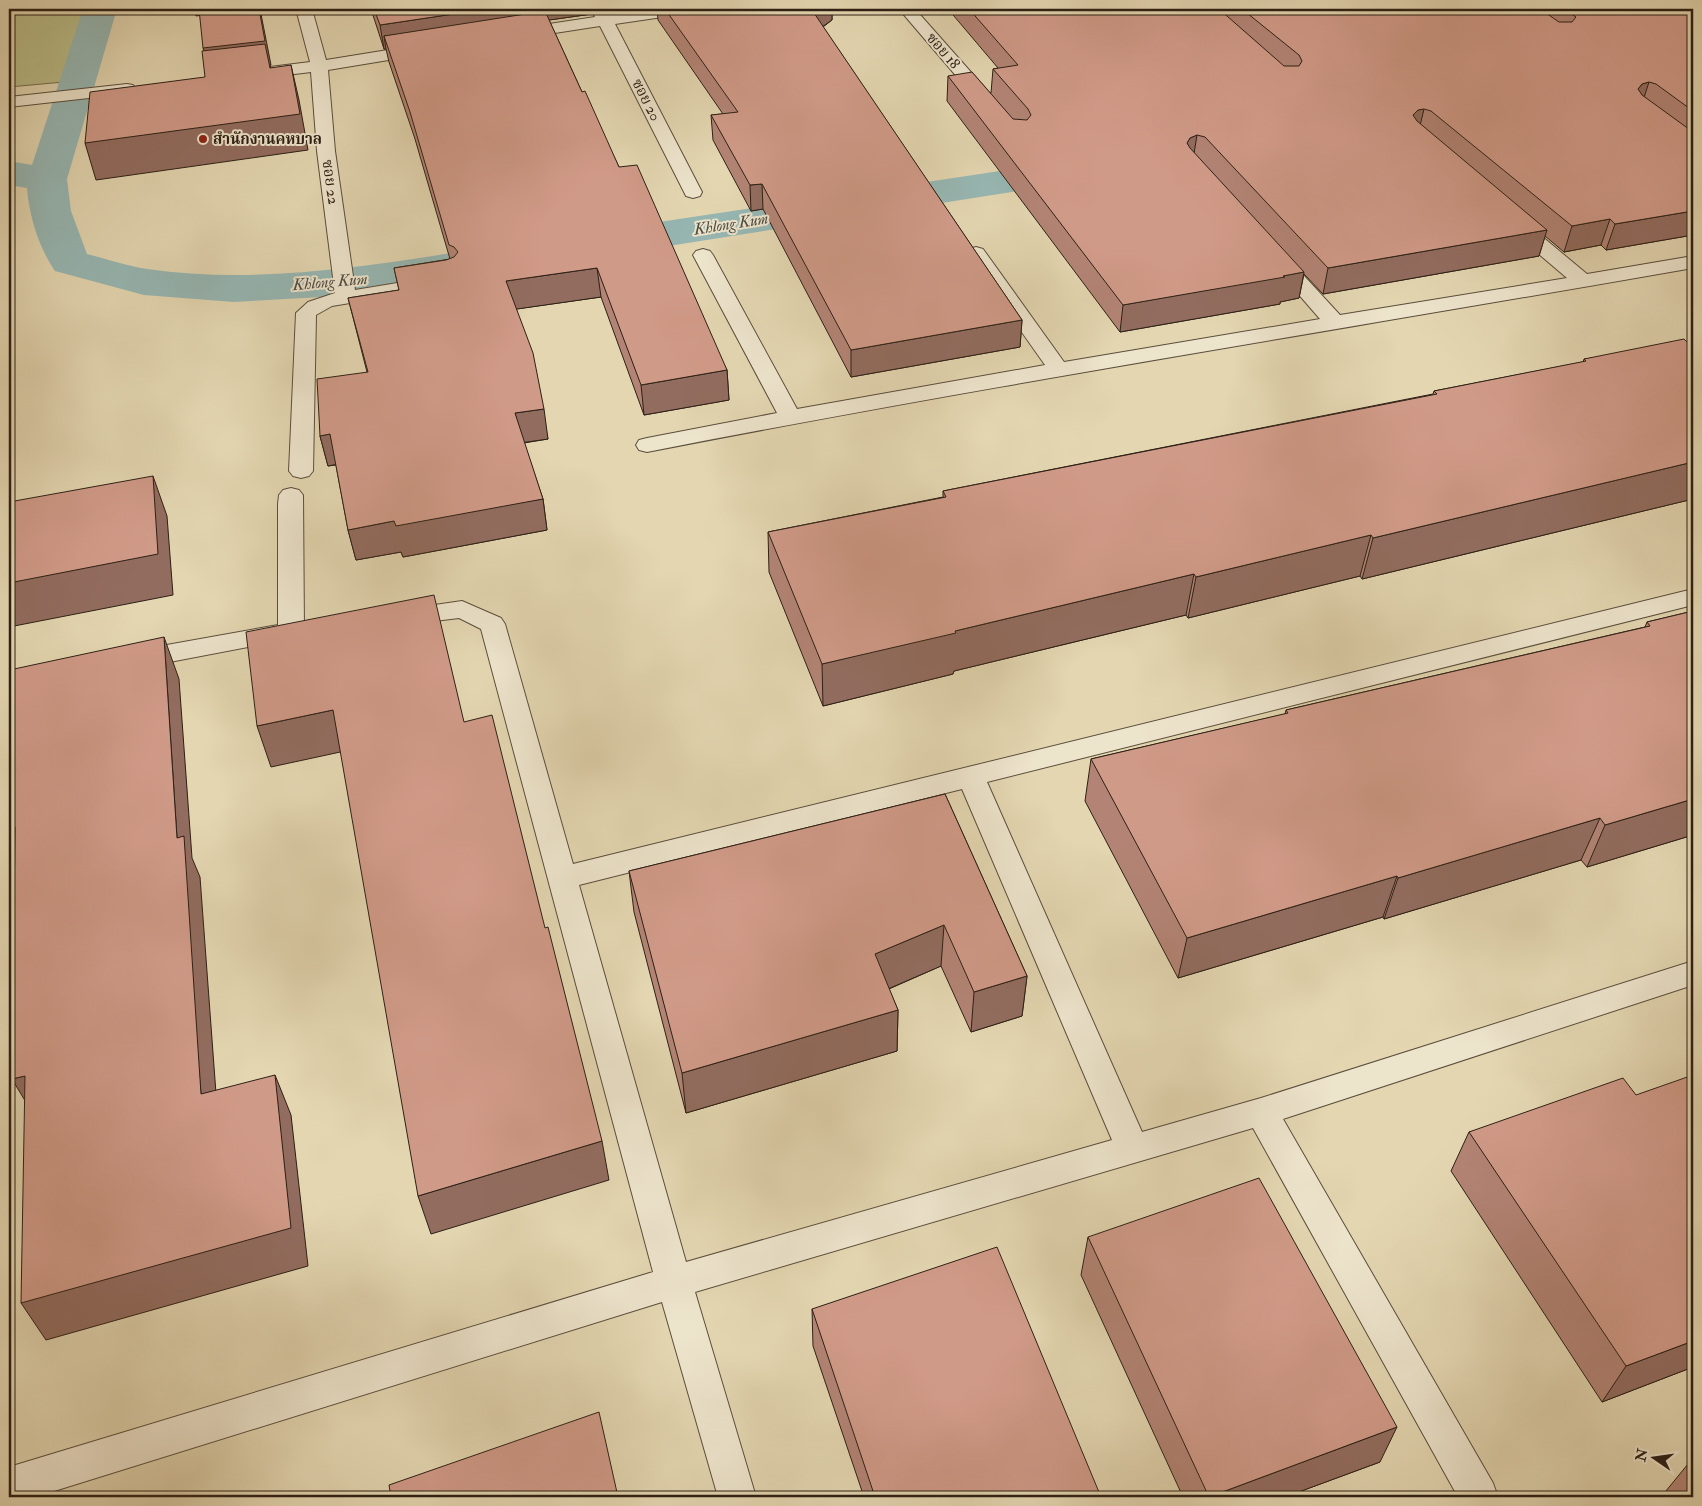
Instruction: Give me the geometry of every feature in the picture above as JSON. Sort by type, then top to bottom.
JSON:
[{"type":"street","name":"ซอย 22","points":[[304,9],[319,66],[326,151],[345,288]]},
{"type":"street","points":[[496,37],[602,14],[683,9]]},
{"type":"street","name":"ซอย 18","points":[[907,9],[1000,117]]},
{"type":"street","name":"ซอย 20","points":[[602,14],[693,192]]},
{"type":"street","points":[[242,75],[319,66],[437,47]]},
{"type":"street","points":[[9,102],[32,101],[146,87]]},
{"type":"street","points":[[1501,211],[1584,282]]},
{"type":"street","points":[[964,236],[1058,368]]},
{"type":"street","points":[[1265,245],[1335,323]]},
{"type":"street","points":[[703,255],[790,416]]},
{"type":"street","points":[[647,445],[790,416],[1058,368],[1584,282],[1693,262]]},
{"type":"street","points":[[302,471],[306,313],[345,288],[451,281]]},
{"type":"street","points":[[106,665],[301,629],[290,504],[291,495]]},
{"type":"street","points":[[562,878],[1693,597]]},
{"type":"street","points":[[376,620],[462,609],[492,624],[674,1282],[737,1497]]},
{"type":"street","points":[[9,682],[77,670]]},
{"type":"street","points":[[970,776],[1133,1149]]},
{"type":"street","points":[[9,1486],[674,1282],[1262,1112],[1693,973]]},
{"type":"street","points":[[1262,1112],[1479,1497]]},
{"type":"green space","points":[[9,9],[85,9],[64,82],[9,87]]},
{"type":"building","points":[[199,9],[259,9],[265,41],[203,48]]},
{"type":"building","points":[[374,9],[487,9],[380,25]]},
{"type":"building","points":[[665,9],[814,9],[812,10],[1022,320],[851,350],[762,184],[750,185],[711,115],[738,112]]},
{"type":"building","points":[[969,9],[1219,9],[1284,66],[1299,66],[1302,61],[1299,55],[1242,9],[1540,9],[1559,22],[1572,22],[1576,17],[1564,9],[1693,9],[1693,111],[1656,84],[1649,82],[1642,84],[1638,89],[1642,95],[1693,132],[1693,211],[1615,224],[1610,219],[1572,226],[1431,111],[1424,109],[1418,110],[1413,115],[1417,121],[1547,230],[1328,268],[1205,137],[1197,135],[1190,138],[1187,143],[1190,148],[1304,272],[1283,276],[1285,277],[1123,305],[948,76],[972,72],[1013,119],[1027,120],[1031,115],[1028,109],[993,69],[1018,65]]},
{"type":"building","points":[[545,11],[582,92],[585,91],[619,167],[637,165],[727,370],[641,385],[597,268],[506,281],[533,353],[544,409],[515,413],[543,499],[396,526],[394,521],[348,530],[330,434],[320,436],[317,379],[368,372],[348,298],[399,290],[394,268],[446,260],[454,257],[458,252],[449,245],[410,112],[384,36]]},
{"type":"building","points":[[265,44],[270,68],[291,65],[300,114],[85,143],[90,92],[205,77],[202,51]]},
{"type":"building","points":[[1684,339],[1693,348],[1693,462],[1373,538],[1371,535],[1196,577],[1194,574],[822,664],[768,532],[946,497],[943,491],[1437,394],[1434,391],[1586,361],[1584,359]]},
{"type":"building","points":[[153,476],[158,554],[9,583],[9,502]]},
{"type":"building","points":[[434,595],[464,722],[492,715],[545,928],[548,927],[602,1141],[418,1196],[333,710],[257,726],[246,632]]},
{"type":"building","points":[[1693,611],[1693,799],[1605,825],[1600,818],[1187,938],[1091,759],[1288,713],[1286,710],[1650,626],[1647,622]]},
{"type":"building","points":[[164,637],[177,838],[184,836],[201,1094],[275,1075],[291,1228],[21,1303],[25,1076],[12,1079],[15,827],[11,828],[14,669]]},
{"type":"building","points":[[945,794],[1027,976],[974,992],[944,925],[875,954],[898,1010],[682,1073],[629,871]]},
{"type":"building","points":[[1693,1075],[1693,1341],[1626,1366],[1469,1132],[1623,1078],[1636,1095]]},
{"type":"building","points":[[1259,1178],[1397,1427],[1209,1497],[1088,1237]]},
{"type":"building","points":[[997,1247],[1101,1497],[875,1497],[812,1309]]},
{"type":"building","points":[[599,1412],[618,1497],[391,1497],[389,1485]]},
{"type":"building","points":[[1693,1462],[1693,1471],[1688,1464]]},
{"type":"waterway","points":[[47,179],[100,9]]},
{"type":"waterway","name":"Khlong Kum","points":[[586,246],[1087,170]]},
{"type":"waterway","name":"Khlong Kum","points":[[9,173],[47,179]]},
{"type":"waterway","name":"Khlong Kum","points":[[47,179],[51,211],[70,262],[144,282],[234,289],[340,283],[477,262]]},
{"type":"place","name":"สำนักงานคหบาล","points":[[203,139]]}]
